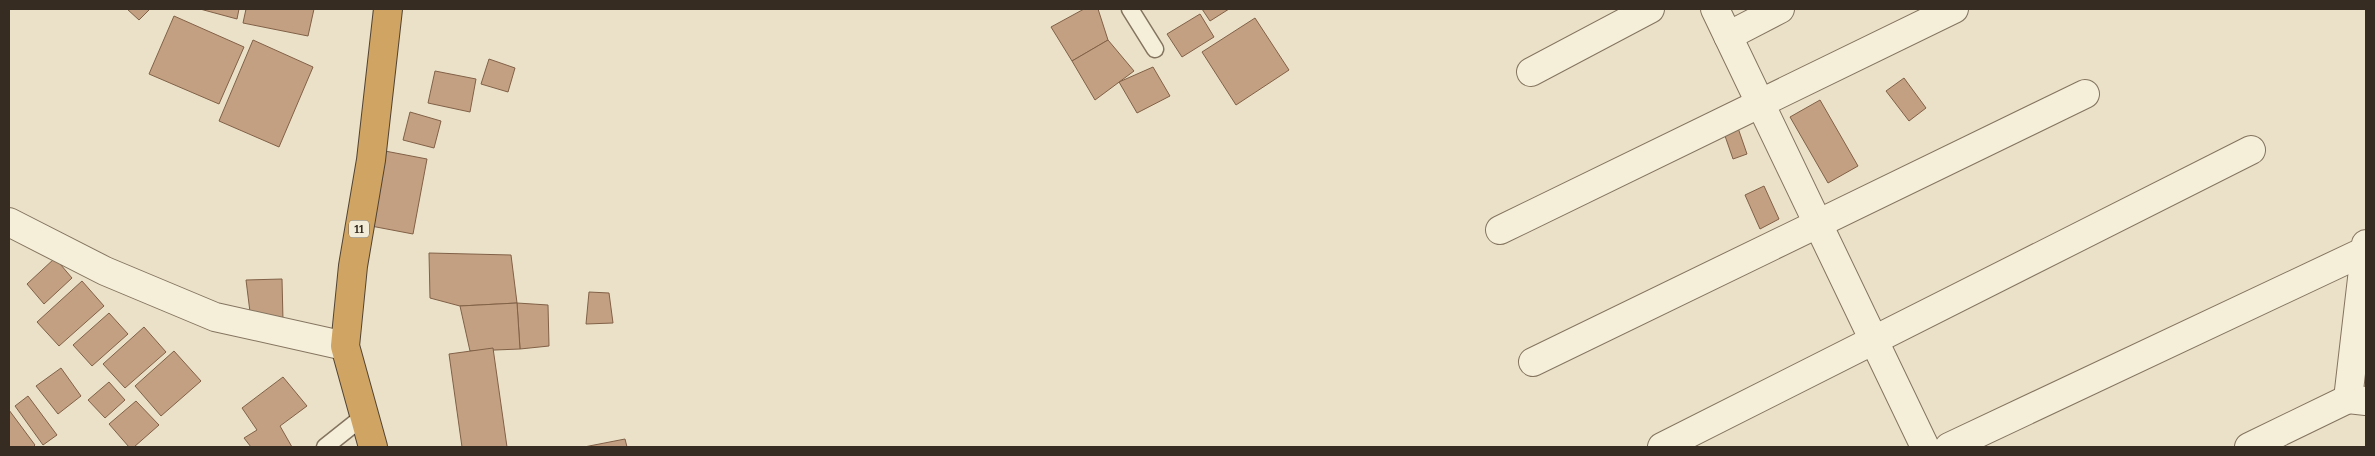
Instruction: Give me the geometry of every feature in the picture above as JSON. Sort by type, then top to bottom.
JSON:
[{"type":"highway","name":"11","points":[[374,447],[345,346],[353,266],[371,160],[388,9]]},
{"type":"street","points":[[1531,72],[1650,9]]},
{"type":"street","points":[[1715,9],[1925,447]]},
{"type":"street","points":[[1728,36],[1780,9]]},
{"type":"street","points":[[1500,230],[1954,9]]},
{"type":"street","points":[[1533,362],[2085,94]]},
{"type":"street","points":[[1662,447],[2251,150]]},
{"type":"street","points":[[9,222],[105,271],[215,317],[345,346]]},
{"type":"street","points":[[1949,447],[2366,247],[2357,400],[2249,447]]},
{"type":"lane","points":[[1130,9],[1154,49]]},
{"type":"lane","points":[[325,447],[364,416]]},
{"type":"building","points":[[127,9],[150,9],[139,20]]},
{"type":"building","points":[[200,9],[239,9],[237,19]]},
{"type":"building","points":[[246,9],[314,9],[308,36],[243,23]]},
{"type":"building","points":[[1084,9],[1098,9],[1108,40],[1072,61],[1051,27]]},
{"type":"building","points":[[1202,9],[1229,9],[1210,21]]},
{"type":"building","points":[[1200,14],[1214,37],[1182,57],[1167,34]]},
{"type":"building","points":[[174,16],[244,47],[219,104],[149,74]]},
{"type":"building","points":[[1255,18],[1289,70],[1236,105],[1202,52]]},
{"type":"building","points":[[253,40],[313,67],[279,147],[219,121]]},
{"type":"building","points":[[1108,40],[1134,71],[1095,100],[1072,61]]},
{"type":"building","points":[[489,59],[515,68],[508,92],[481,84]]},
{"type":"building","points":[[1153,67],[1170,96],[1137,113],[1119,82]]},
{"type":"building","points":[[435,71],[476,79],[470,112],[428,103]]},
{"type":"building","points":[[1904,78],[1926,108],[1909,121],[1886,91]]},
{"type":"building","points":[[1820,100],[1858,166],[1828,183],[1790,117]]},
{"type":"building","points":[[410,112],[441,121],[434,148],[403,140]]},
{"type":"building","points":[[1738,128],[1747,154],[1733,159],[1724,133]]},
{"type":"building","points":[[385,151],[427,159],[413,234],[371,226]]},
{"type":"building","points":[[1764,186],[1779,219],[1760,229],[1745,195]]},
{"type":"building","points":[[429,253],[511,255],[517,303],[460,306],[430,298]]},
{"type":"building","points":[[55,258],[72,278],[44,304],[27,284]]},
{"type":"building","points":[[282,279],[283,321],[251,320],[246,280]]},
{"type":"building","points":[[82,281],[104,306],[59,346],[37,322]]},
{"type":"building","points":[[589,292],[609,293],[613,323],[586,324]]},
{"type":"building","points":[[517,303],[548,305],[549,346],[520,349]]},
{"type":"building","points":[[517,303],[520,349],[470,351],[460,306]]},
{"type":"building","points":[[109,313],[128,334],[92,366],[73,345]]},
{"type":"building","points":[[144,327],[166,352],[125,388],[103,364]]},
{"type":"building","points":[[493,348],[507,447],[462,447],[449,354]]},
{"type":"building","points":[[174,351],[201,381],[161,416],[135,386]]},
{"type":"building","points":[[61,368],[81,396],[58,414],[36,386]]},
{"type":"building","points":[[283,377],[307,406],[280,426],[292,447],[251,447],[244,438],[257,430],[242,408]]},
{"type":"building","points":[[109,382],[125,400],[105,418],[88,400]]},
{"type":"building","points":[[28,396],[57,435],[43,445],[15,406]]},
{"type":"building","points":[[136,401],[159,425],[134,447],[129,447],[109,424]]},
{"type":"building","points":[[9,410],[35,445],[33,447],[9,447]]},
{"type":"building","points":[[625,439],[627,447],[584,447]]}]
